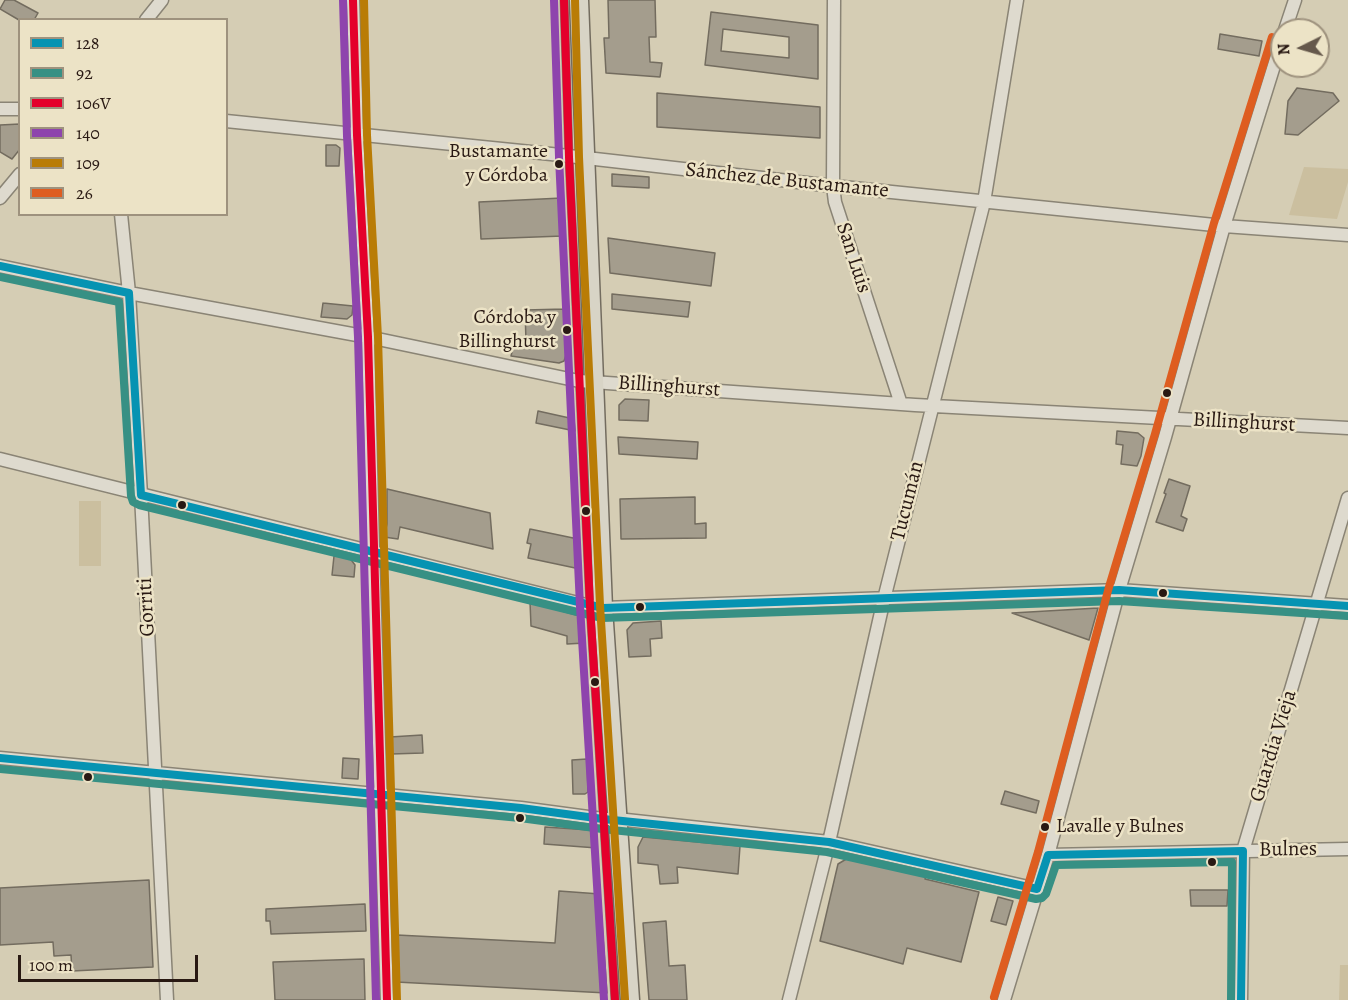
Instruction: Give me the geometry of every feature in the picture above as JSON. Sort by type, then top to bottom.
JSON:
[{"type":"main road","points":[[579,0],[577,158],[597,607],[610,819],[630,1000]]},
{"type":"street","points":[[148,18],[162,0]]},
{"type":"street","points":[[353,0],[357,135],[368,338],[387,1000]]},
{"type":"street","name":"San Luis","points":[[834,0],[833,186],[839,215],[901,404]]},
{"type":"street","name":"Tucumán","points":[[789,1000],[829,842],[884,599],[984,202],[1017,0]]},
{"type":"street","points":[[1289,18],[1295,0]]},
{"type":"street","points":[[1004,1000],[1048,855],[1119,590],[1224,226],[1270,78]]},
{"type":"street","points":[[0,109],[18,109]]},
{"type":"street","name":"Sánchez de Bustamante","points":[[228,122],[984,202],[1224,226],[1348,235]]},
{"type":"street","points":[[0,198],[18,176]]},
{"type":"street","name":"Gorriti","points":[[121,216],[129,293],[141,495],[167,1000]]},
{"type":"street","name":"Billinghurst","points":[[0,266],[587,381],[932,406],[1348,428]]},
{"type":"street","points":[[0,459],[597,607],[1119,590],[1348,606]]},
{"type":"street","name":"Guardia Vieja","points":[[1241,1000],[1243,851],[1348,498]]},
{"type":"street","points":[[0,758],[521,808],[829,842],[1037,889]]},
{"type":"street","name":"Bulnes","points":[[1048,855],[1348,849]]},
{"type":"lane","points":[[564,0],[577,158]]},
{"type":"lane","points":[[610,819],[615,1000]]},
{"type":"shaded area","points":[[1304,167],[1348,169],[1348,182],[1337,219],[1289,215]]},
{"type":"shaded area","points":[[79,501],[101,501],[101,566],[79,566]]},
{"type":"shaded area","points":[[1340,965],[1348,965],[1348,1000],[1339,1000]]},
{"type":"building","points":[[5,0],[14,0],[38,13],[35,18],[18,19],[0,9]]},
{"type":"building","points":[[608,0],[655,0],[656,37],[649,37],[650,62],[662,63],[660,77],[606,73],[604,38],[609,38]]},
{"type":"building","points":[[711,12],[818,25],[818,79],[705,65]],"holes":[[[723,29],[789,37],[789,58],[721,51]]]},
{"type":"building","points":[[1220,34],[1262,41],[1259,56],[1218,49]]},
{"type":"building","points":[[1297,88],[1333,93],[1339,101],[1298,135],[1285,134],[1288,101]]},
{"type":"building","points":[[657,93],[820,107],[820,138],[657,127]]},
{"type":"building","points":[[18,124],[18,152],[12,159],[0,152],[0,125]]},
{"type":"building","points":[[326,145],[336,145],[340,148],[339,166],[326,166]]},
{"type":"building","points":[[612,174],[649,177],[649,188],[612,186]]},
{"type":"building","points":[[562,198],[563,236],[481,239],[479,202]]},
{"type":"building","points":[[608,238],[715,253],[711,286],[610,273]]},
{"type":"building","points":[[612,294],[690,302],[688,317],[612,309]]},
{"type":"building","points":[[323,303],[353,306],[352,315],[347,319],[321,317]]},
{"type":"building","points":[[565,309],[567,352],[564,361],[559,363],[511,356],[515,340],[526,341],[525,310]]},
{"type":"building","points":[[625,399],[649,400],[648,421],[619,420],[619,405]]},
{"type":"building","points":[[538,411],[574,419],[575,431],[536,423]]},
{"type":"building","points":[[1117,431],[1138,433],[1144,438],[1137,466],[1121,464],[1123,445],[1116,444]]},
{"type":"building","points":[[618,437],[698,442],[697,459],[619,454]]},
{"type":"building","points":[[1169,479],[1190,486],[1181,516],[1187,519],[1183,531],[1156,522]]},
{"type":"building","points":[[387,489],[490,513],[493,549],[400,527],[398,539],[384,537],[387,524]]},
{"type":"building","points":[[695,497],[695,524],[706,523],[706,538],[621,539],[620,499]]},
{"type":"building","points":[[530,529],[578,539],[580,569],[528,558],[531,544],[527,543]]},
{"type":"building","points":[[334,556],[349,557],[355,565],[354,577],[332,575]]},
{"type":"building","points":[[530,602],[583,617],[585,643],[567,644],[567,636],[531,626]]},
{"type":"building","points":[[1098,608],[1089,640],[1012,613]]},
{"type":"building","points":[[661,621],[662,638],[650,639],[651,656],[629,657],[627,630],[633,623]]},
{"type":"building","points":[[422,735],[423,753],[391,754],[390,737]]},
{"type":"building","points":[[343,758],[359,759],[358,779],[342,778]]},
{"type":"building","points":[[587,759],[588,792],[573,794],[572,760]]},
{"type":"building","points":[[1005,791],[1039,801],[1036,813],[1001,804]]},
{"type":"building","points":[[545,827],[590,830],[597,838],[597,848],[544,844]]},
{"type":"building","points":[[643,837],[740,846],[738,874],[677,867],[678,883],[660,884],[658,865],[638,863],[638,847]]},
{"type":"building","points":[[848,858],[926,876],[925,879],[979,892],[961,962],[907,948],[903,964],[820,941],[838,864]]},
{"type":"building","points":[[149,880],[153,967],[72,971],[71,955],[54,956],[53,942],[0,945],[0,888]]},
{"type":"building","points":[[1190,890],[1228,890],[1227,906],[1191,906]]},
{"type":"building","points":[[559,891],[600,894],[607,993],[396,982],[397,935],[555,943]]},
{"type":"building","points":[[998,897],[1013,901],[1006,925],[991,921]]},
{"type":"building","points":[[365,904],[366,931],[271,934],[270,921],[266,921],[266,909]]},
{"type":"building","points":[[666,921],[669,966],[685,965],[687,1000],[649,1000],[643,923]]},
{"type":"building","points":[[364,959],[365,1000],[275,1000],[273,962]]},
{"type":"transit line","name":"140","points":[[343,0],[347,136],[358,337],[376,1000]]},
{"type":"transit line","name":"106V","points":[[353,0],[357,135],[368,337],[387,1000]]},
{"type":"transit line","name":"109","points":[[364,0],[367,135],[378,337],[397,1000]]},
{"type":"transit line","name":"140","points":[[554,0],[580,606],[604,1000]]},
{"type":"transit line","name":"106V","points":[[564,0],[590,606],[615,1000]]},
{"type":"transit line","name":"109","points":[[575,0],[579,157],[600,605],[625,999]]},
{"type":"transit line","name":"26","points":[[994,997],[1038,852],[1109,587],[1214,223],[1270,43]]},
{"type":"transit line","name":"128","points":[[0,266],[129,293],[141,495],[603,608],[1119,590],[1348,606]]},
{"type":"transit line","name":"92","points":[[0,277],[119,302],[131,496],[133,502],[139,505],[602,618],[1119,601],[1347,616]]},
{"type":"transit line","name":"128","points":[[0,758],[521,808],[603,819],[829,842],[1037,889],[1048,855],[1243,851],[1241,1000]]},
{"type":"transit line","name":"92","points":[[0,769],[520,818],[602,829],[827,852],[1036,899],[1046,894],[1056,865],[1232,862],[1231,1000]]},
{"type":"place","name":"Bustamante y Córdoba","points":[[559,164]]},
{"type":"place","name":"Córdoba y Billinghurst","points":[[567,330]]},
{"type":"place","name":"Lavalle y Bulnes","points":[[1045,827]]}]
